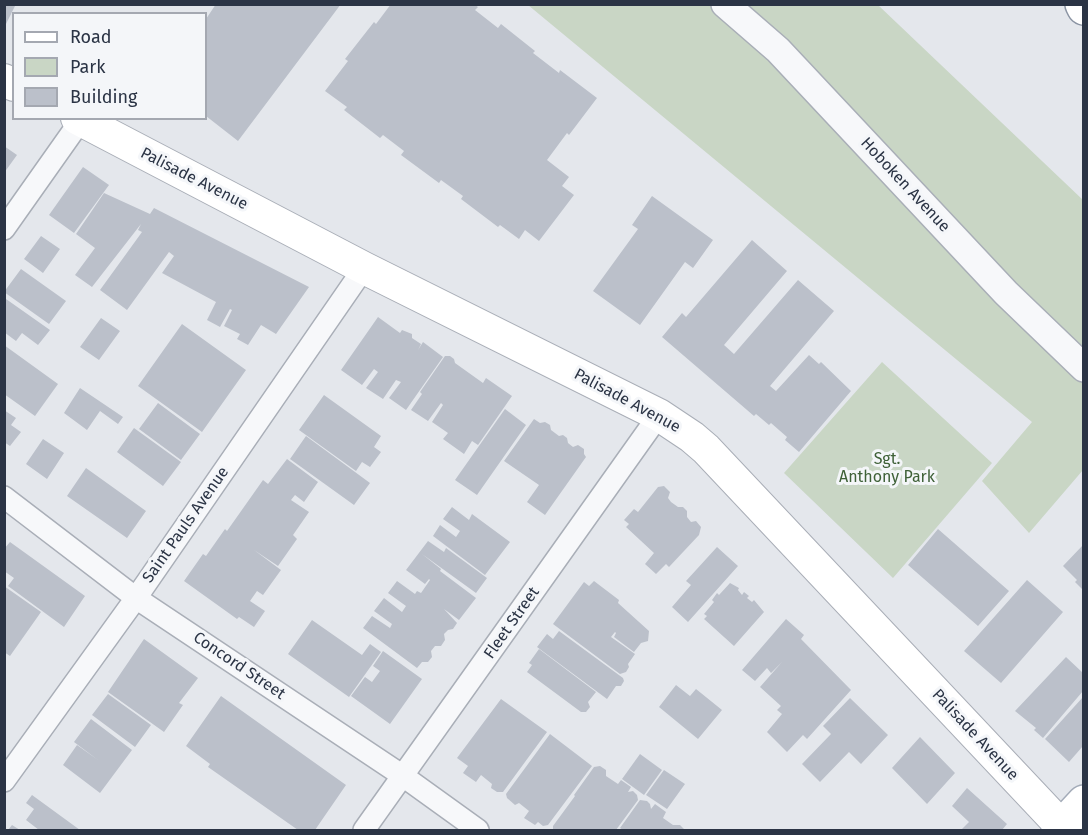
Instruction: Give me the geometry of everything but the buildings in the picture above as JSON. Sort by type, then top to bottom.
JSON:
[{"type":"main road","name":"Palisade Avenue","points":[[81,120],[364,268],[659,415],[692,437],[706,449],[1062,830]]},
{"type":"main road","points":[[1062,830],[1083,802]]},
{"type":"street","name":"Hoboken Avenue","points":[[725,4],[778,50],[1006,293],[1083,368]]},
{"type":"street","points":[[4,229],[78,120]]},
{"type":"street","name":"Saint Pauls Avenue","points":[[4,781],[136,598],[364,268]]},
{"type":"street","name":"Fleet Street","points":[[364,831],[659,415]]},
{"type":"street","name":"Concord Street","points":[[4,497],[136,598],[403,776],[477,831]]},
{"type":"green space","points":[[528,5],[878,5],[1083,200],[1083,470],[1029,533],[982,481],[1032,422]]},
{"type":"green space","name":"Sgt. Anthony Park","points":[[882,362],[992,463],[893,578],[784,473]]}]
